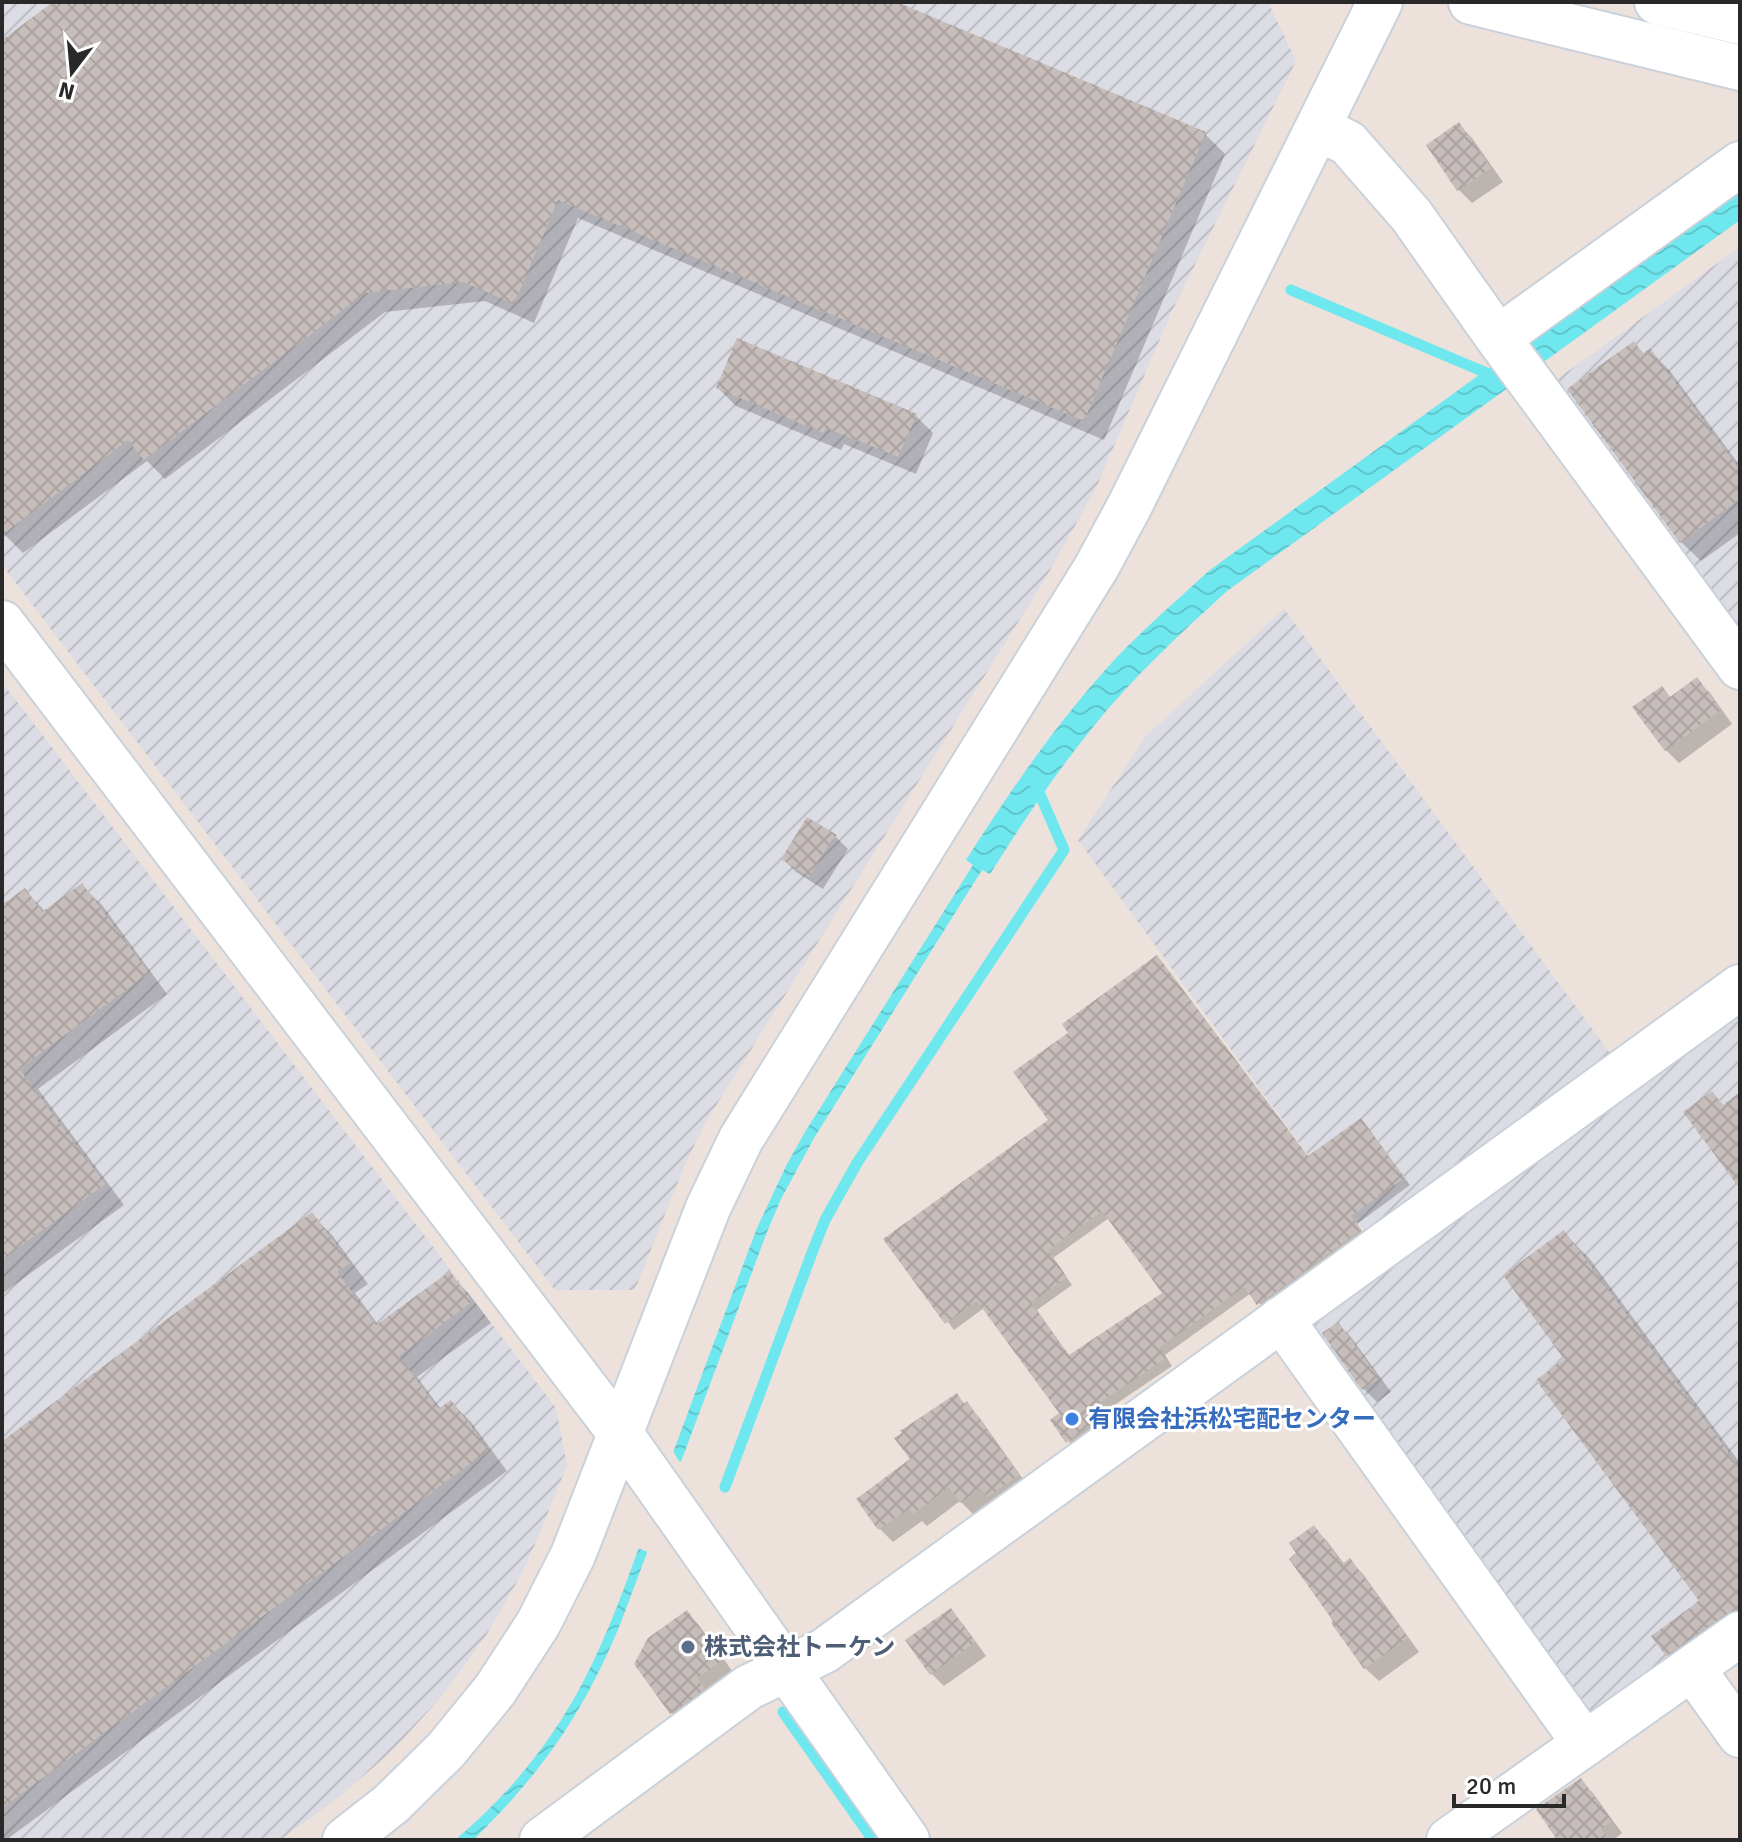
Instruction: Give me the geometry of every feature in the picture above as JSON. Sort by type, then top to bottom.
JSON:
[{"type":"street","points":[[345,1840],[391,1804],[446,1750],[472,1721],[518,1658],[573,1555],[708,1208],[741,1139],[1096,568],[1380,2]]},
{"type":"street","points":[[1471,2],[1740,68]]},
{"type":"street","points":[[1657,2],[1740,22]]},
{"type":"street","points":[[1318,128],[1348,143],[1411,215],[1740,667]]},
{"type":"street","points":[[1500,340],[1740,164]]},
{"type":"street","points":[[2,623],[620,1433],[907,1840]]},
{"type":"street","points":[[542,1840],[749,1687],[824,1651],[1740,987]]},
{"type":"street","points":[[1281,1319],[1585,1744]]},
{"type":"street","points":[[1449,1840],[1740,1634]]},
{"type":"street","points":[[1692,1668],[1740,1735]]},
{"type":"shaded area","points":[[2,2],[1268,2],[1296,61],[1172,311],[1095,490],[1045,579],[707,1120],[689,1156],[635,1290],[555,1290],[2,565]]},
{"type":"shaded area","points":[[1740,247],[1740,644],[1549,385]]},
{"type":"shaded area","points":[[1284,609],[1612,1056],[1366,1234],[1078,840],[1146,736]]},
{"type":"shaded area","points":[[2,682],[556,1408],[567,1465],[522,1573],[485,1637],[442,1696],[393,1750],[337,1799],[280,1840],[2,1840]]},
{"type":"shaded area","points":[[1740,1011],[1740,1617],[1593,1721],[1308,1324]]},
{"type":"water","points":[[1740,186],[1740,220],[1227,591],[1141,673],[1079,745],[990,874],[982,870],[814,1138],[781,1199],[621,1622],[577,1712],[541,1765],[498,1815],[473,1840],[455,1840],[526,1769],[581,1686],[625,1586],[757,1228],[787,1164],[973,865],[966,860],[1055,730],[1116,658],[1210,570]]},
{"type":"pier","points":[[671,1448],[679,1461],[685,1463],[651,1553],[634,1547]]},
{"type":"building","points":[[53,2],[897,2],[1206,132],[1084,421],[558,200],[514,304],[463,282],[365,293],[144,460],[128,440],[2,535],[2,40]]},
{"type":"building","points":[[1459,122],[1491,168],[1457,191],[1426,145]]},
{"type":"building","points":[[737,338],[917,414],[898,457],[826,428],[823,433],[716,388]]},
{"type":"building","points":[[1634,341],[1643,354],[1650,348],[1740,470],[1740,499],[1680,543],[1567,389]]},
{"type":"building","points":[[1697,677],[1721,710],[1665,751],[1632,707],[1662,686],[1670,697]]},
{"type":"building","points":[[807,817],[837,835],[809,877],[781,859]]},
{"type":"building","points":[[82,883],[149,973],[19,1069],[105,1184],[2,1260],[2,905],[25,888],[42,912]]},
{"type":"building","points":[[1157,955],[1308,1156],[1361,1118],[1405,1178],[1351,1216],[1361,1230],[1257,1305],[1244,1287],[1159,1348],[1166,1358],[1098,1404],[1103,1410],[1092,1418],[1095,1422],[1066,1443],[1050,1420],[1059,1413],[977,1301],[945,1324],[883,1239],[1048,1120],[1013,1072],[1068,1033],[1062,1024]],"holes":[[[1102,1211],[1162,1293],[1069,1355],[1031,1303],[1067,1277],[1048,1250]]]},
{"type":"building","points":[[1712,1091],[1723,1105],[1740,1092],[1740,1189],[1683,1112]]},
{"type":"building","points":[[312,1212],[350,1263],[337,1272],[376,1325],[450,1271],[472,1302],[399,1356],[438,1409],[451,1400],[489,1450],[2,1808],[2,1441]]},
{"type":"building","points":[[1564,1230],[1740,1468],[1740,1609],[1726,1614],[1666,1656],[1651,1636],[1699,1601],[1536,1380],[1564,1359],[1503,1275]]},
{"type":"building","points":[[1338,1322],[1379,1378],[1362,1390],[1322,1333]]},
{"type":"building","points":[[957,1393],[964,1404],[967,1401],[1019,1475],[987,1497],[981,1488],[960,1503],[949,1487],[913,1514],[909,1509],[878,1530],[856,1499],[910,1459],[894,1438],[902,1433],[900,1431]]},
{"type":"building","points":[[1314,1525],[1342,1564],[1350,1558],[1408,1638],[1364,1669],[1289,1559],[1296,1553],[1289,1543]]},
{"type":"building","points":[[951,1608],[975,1642],[930,1675],[905,1640]]},
{"type":"building","points":[[687,1610],[723,1660],[697,1678],[705,1689],[670,1714],[634,1664],[648,1638]]},
{"type":"building","points":[[1581,1778],[1612,1821],[1601,1829],[1609,1840],[1557,1840],[1536,1809]]},
{"type":"waterway","points":[[1291,290],[1496,377]]},
{"type":"waterway","points":[[725,1487],[825,1220],[857,1163],[1064,850],[1035,783]]},
{"type":"waterway","points":[[783,1712],[873,1840]]},
{"type":"place","name":"有限会社浜松宅配センター","points":[[1072,1419]]},
{"type":"place","name":"株式会社トーケン","points":[[688,1647]]}]
